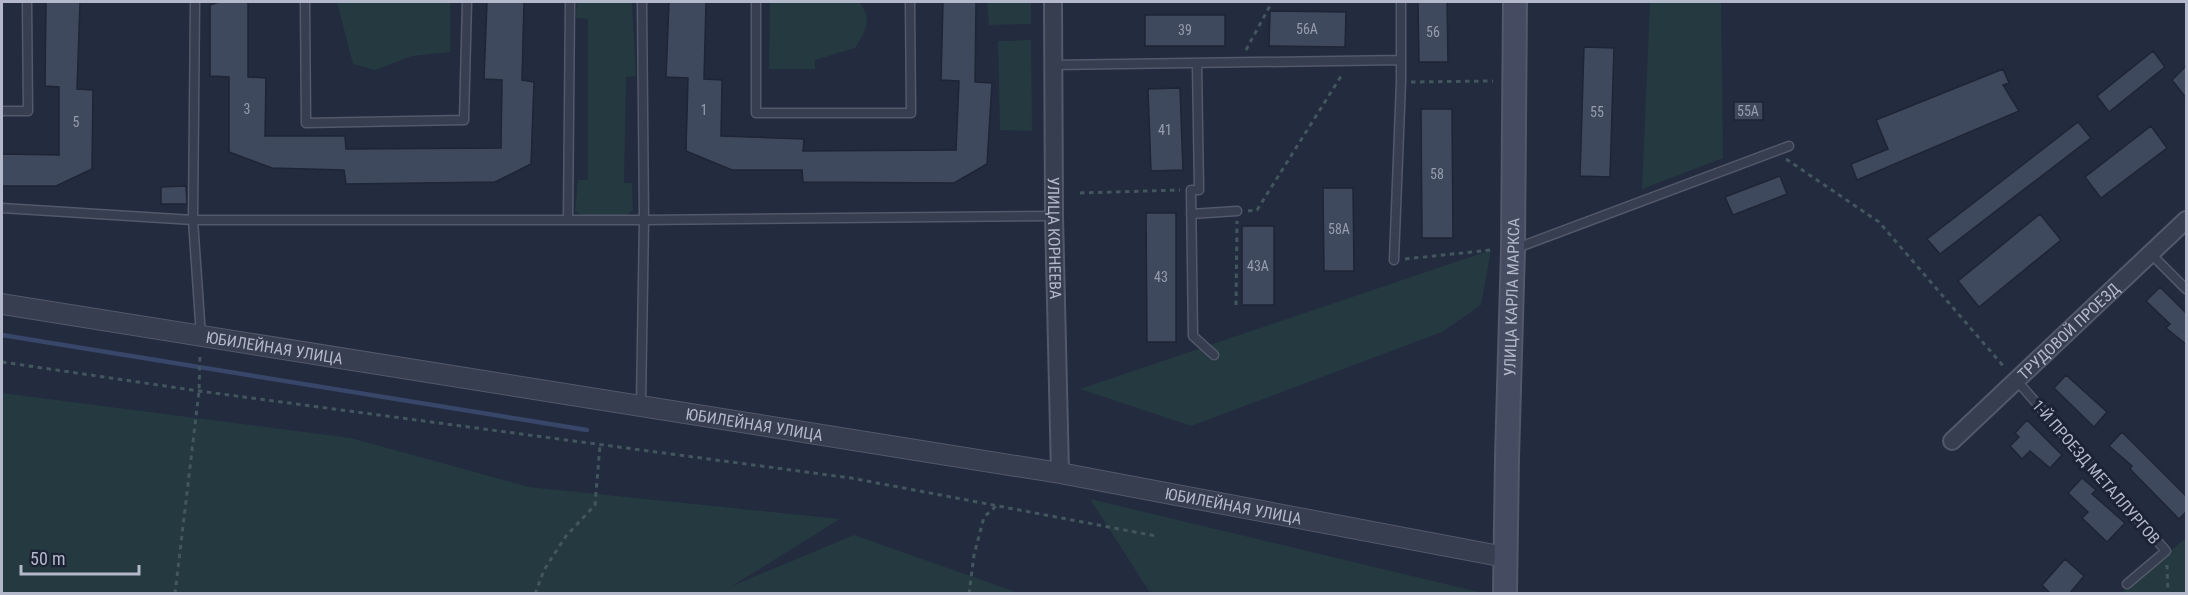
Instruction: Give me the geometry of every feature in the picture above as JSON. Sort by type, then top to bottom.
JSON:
[{"type":"main road","name":"УЛИЦА КАРЛА МАРКСА","points":[[1505,594],[1514,249],[1515,2]]},
{"type":"street","name":"УЛИЦА КОРНЕЕВА","points":[[1053,2],[1054,216],[1060,473]]},
{"type":"street","name":"ТРУДОВОЙ ПРОЕЗД","points":[[1952,441],[2018,382],[2187,220]]},
{"type":"street","name":"ЮБИЛЕЙНАЯ УЛИЦА","points":[[2,304],[641,404],[1060,473],[1505,557]]},
{"type":"lane","points":[[2,111],[28,111],[27,2]]},
{"type":"lane","points":[[195,2],[193,220],[201,336]]},
{"type":"lane","points":[[305,2],[306,123],[464,120],[467,2]]},
{"type":"lane","points":[[568,220],[570,2]]},
{"type":"lane","points":[[641,404],[644,220],[642,2]]},
{"type":"lane","points":[[756,2],[756,113],[911,113],[910,2]]},
{"type":"lane","points":[[1394,260],[1401,82],[1401,2]]},
{"type":"lane","points":[[1053,65],[1401,60]]},
{"type":"lane","points":[[1197,64],[1199,190],[1191,190],[1193,336],[1214,354]]},
{"type":"lane","points":[[1514,249],[1789,146]]},
{"type":"lane","points":[[2,208],[193,220],[644,220],[1054,216]]},
{"type":"lane","points":[[1191,214],[1237,211]]},
{"type":"lane","points":[[2151,254],[2187,289]]},
{"type":"lane","name":"1-Й ПРОЕЗД МЕТАЛЛУРГОВ","points":[[2018,382],[2166,551],[2127,584]]},
{"type":"path","points":[[1239,63],[1272,2]]},
{"type":"path","points":[[1236,305],[1237,211],[1257,210],[1351,62]]},
{"type":"path","points":[[1401,82],[1493,81]]},
{"type":"path","points":[[1775,151],[1879,222],[2018,382]]},
{"type":"path","points":[[1080,193],[1191,190]]},
{"type":"path","points":[[1394,260],[1491,250]]},
{"type":"path","points":[[175,594],[199,391],[200,356]]},
{"type":"path","points":[[2,362],[199,391],[851,478],[1156,536]]},
{"type":"path","points":[[535,594],[544,570],[566,536],[595,505],[600,445]]},
{"type":"path","points":[[969,594],[974,555],[984,517],[997,506]]},
{"type":"path","points":[[2166,551],[2168,594]]},
{"type":"shaded area","points":[[337,2],[450,2],[450,52],[412,56],[375,70],[353,64]]},
{"type":"shaded area","points":[[577,2],[632,2],[636,76],[626,77],[624,183],[632,183],[633,210],[626,216],[581,215],[575,211],[578,180],[588,180],[588,19],[576,18]]},
{"type":"shaded area","points":[[770,2],[859,2],[866,14],[866,25],[855,48],[815,60],[815,69],[769,69]]},
{"type":"shaded area","points":[[987,2],[1031,2],[1031,24],[989,25]]},
{"type":"shaded area","points":[[1650,2],[1721,2],[1723,158],[1642,189]]},
{"type":"shaded area","points":[[1031,40],[1032,131],[1000,130],[998,41]]},
{"type":"shaded area","points":[[1491,250],[1481,305],[1442,332],[1191,426],[1080,389]]},
{"type":"shaded area","points":[[2,393],[351,438],[529,487],[840,519],[732,586],[854,535],[1019,593],[2,593]]},
{"type":"shaded area","points":[[1090,499],[1483,593],[1157,593],[1149,591]]},
{"type":"shaded area","points":[[2186,538],[2186,593],[2120,594],[2182,541]]},
{"type":"building","points":[[46,2],[80,2],[77,89],[93,90],[92,169],[56,186],[2,186],[2,154],[59,155],[59,87],[45,86]]},
{"type":"building","points":[[219,2],[248,2],[248,77],[266,78],[265,136],[345,136],[346,149],[501,148],[502,80],[484,79],[487,2],[524,2],[522,80],[534,82],[531,164],[495,182],[346,184],[344,170],[272,168],[229,152],[229,77],[210,76],[210,5]]},
{"type":"building","points":[[669,2],[706,2],[704,79],[722,80],[721,136],[804,139],[803,151],[956,150],[959,81],[941,80],[943,2],[976,2],[975,82],[992,83],[987,164],[954,183],[803,182],[802,170],[732,170],[686,151],[688,78],[666,77]]},
{"type":"building","points":[[1418,2],[1447,2],[1448,62],[1419,62]]},
{"type":"building","points":[[1270,11],[1346,12],[1345,47],[1269,46]]},
{"type":"building","points":[[1145,15],[1225,15],[1225,46],[1145,46]]},
{"type":"building","points":[[1584,47],[1614,48],[1610,177],[1580,176]]},
{"type":"building","points":[[2153,51],[2165,67],[2109,112],[2097,96]]},
{"type":"building","points":[[2187,65],[2187,99],[2172,80]]},
{"type":"building","points":[[2003,69],[2009,83],[2003,85],[2019,111],[1857,180],[1851,164],[1888,149],[1876,120]]},
{"type":"building","points":[[1180,88],[1183,170],[1151,171],[1148,89]]},
{"type":"building","points":[[1734,102],[1763,102],[1763,120],[1734,120]]},
{"type":"building","points":[[1421,109],[1452,109],[1453,238],[1422,238]]},
{"type":"building","points":[[2078,122],[2091,138],[1940,254],[1927,239]]},
{"type":"building","points":[[2151,126],[2167,148],[2101,198],[2085,177]]},
{"type":"building","points":[[1780,176],[1787,194],[1733,215],[1725,197]]},
{"type":"building","points":[[186,186],[187,204],[161,204],[161,187]]},
{"type":"building","points":[[1323,188],[1353,188],[1354,271],[1324,271]]},
{"type":"building","points":[[1146,213],[1176,213],[1176,342],[1147,342]]},
{"type":"building","points":[[2040,214],[2061,240],[1979,307],[1958,281]]},
{"type":"building","points":[[1242,226],[1274,226],[1274,305],[1242,305]]},
{"type":"building","points":[[2160,287],[2187,314],[2187,345],[2166,328],[2170,324],[2146,301]]},
{"type":"building","points":[[2066,375],[2107,412],[2094,427],[2054,388]]},
{"type":"building","points":[[2027,420],[2062,455],[2050,468],[2030,451],[2022,459],[2010,446],[2019,437],[2015,433]]},
{"type":"building","points":[[2122,432],[2187,497],[2187,511],[2179,519],[2130,469],[2132,466],[2109,446]]},
{"type":"building","points":[[2082,478],[2096,490],[2092,494],[2125,523],[2107,542],[2082,518],[2088,512],[2068,493]]},
{"type":"building","points":[[2065,559],[2084,576],[2069,594],[2051,594],[2042,585]]},
{"type":"waterway","points":[[2,335],[587,430]]}]
